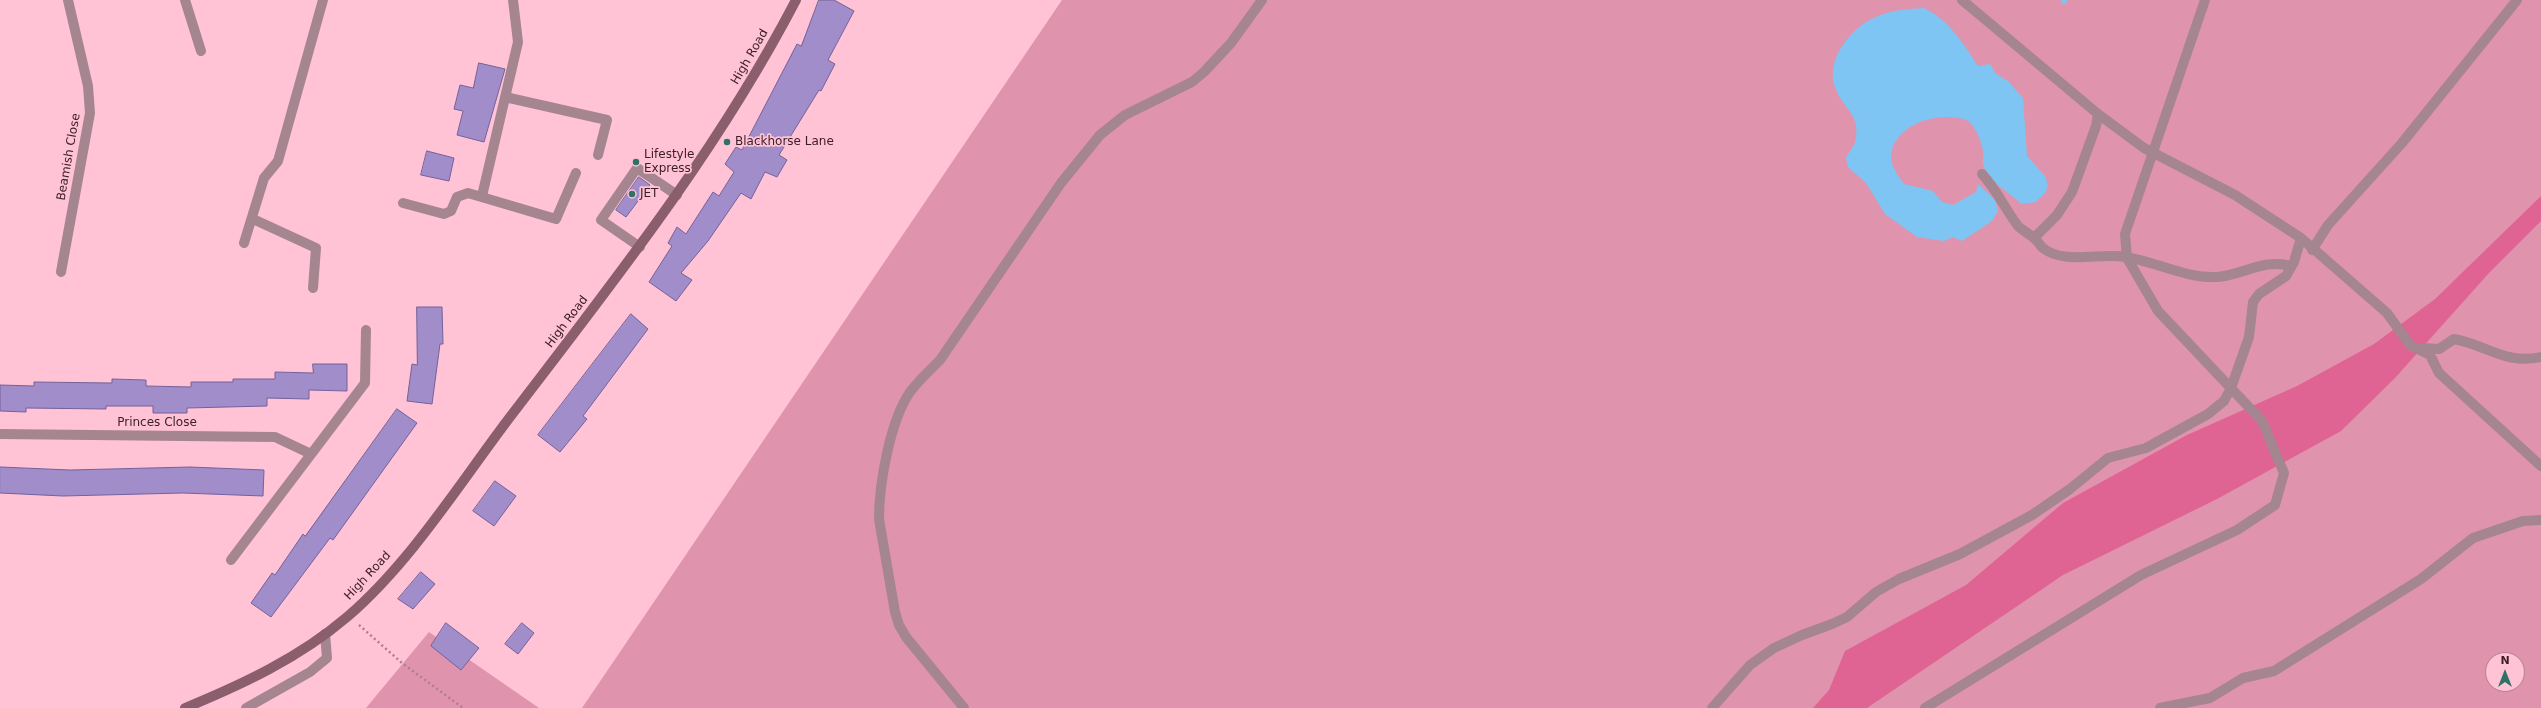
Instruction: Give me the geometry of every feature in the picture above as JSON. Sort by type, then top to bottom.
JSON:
[{"type":"main road","name":"High Road","points":[[186,708],[238,686],[303,651],[348,616],[387,577],[640,247],[677,195],[719,135],[775,40],[796,0]]},
{"type":"street","name":"Beamish Close","points":[[61,272],[90,113],[88,86],[68,0]]},
{"type":"street","points":[[185,0],[201,51]]},
{"type":"street","points":[[244,243],[253,219],[264,178],[278,161],[323,0]]},
{"type":"street","points":[[482,196],[518,42],[513,0]]},
{"type":"street","points":[[964,708],[906,638],[899,625],[895,612],[879,519],[879,505],[880,490],[902,407],[919,381],[940,360],[1061,183],[1100,135],[1125,115],[1192,82],[1204,72],[1231,43],[1262,0]]},
{"type":"street","points":[[1962,0],[2098,114],[2151,153],[2235,196],[2301,238],[2312,250],[2387,313],[2410,345],[2430,355],[2439,374],[2541,466]]},
{"type":"street","points":[[1925,708],[2141,575],[2237,530],[2275,505],[2284,473],[2262,421],[2158,311],[2127,258],[2125,234],[2151,153],[2205,0]]},
{"type":"street","points":[[2312,250],[2328,225],[2402,143],[2517,0]]},
{"type":"street","points":[[505,97],[607,120],[598,154]]},
{"type":"street","points":[[2034,238],[2057,215],[2072,192],[2096,126],[2098,114]]},
{"type":"street","points":[[640,247],[601,220],[637,168],[677,195]]},
{"type":"street","points":[[403,203],[441,215],[451,211],[460,195],[468,193],[556,219],[576,173]]},
{"type":"street","points":[[1982,174],[1994,186],[2019,227],[2034,238],[2043,249],[2061,255],[2127,258],[2155,263],[2199,276],[2237,273],[2266,263],[2291,266]]},
{"type":"street","points":[[253,219],[316,248],[313,288]]},
{"type":"street","points":[[1712,708],[1750,665],[1774,648],[1802,635],[1832,624],[1900,579],[1960,554],[2032,515],[2070,489],[2108,458],[2146,448],[2208,414],[2224,401],[2231,388],[2249,337],[2253,302],[2259,294],[2280,282],[2291,266],[2301,238]]},
{"type":"street","points":[[231,560],[365,383],[366,330]]},
{"type":"street","points":[[2410,345],[2427,350],[2439,349],[2454,339],[2474,342],[2516,360],[2541,357]]},
{"type":"street","name":"Princes Close","points":[[0,434],[275,437],[311,454]]},
{"type":"street","points":[[2160,708],[2210,698],[2243,678],[2274,671],[2421,579],[2473,538],[2523,520],[2541,520]]},
{"type":"street","points":[[246,708],[310,672],[326,658],[325,634]]},
{"type":"path","points":[[348,616],[402,663],[463,708]]},
{"type":"shaded area","points":[[1062,0],[2541,0],[2541,708],[582,708]]},
{"type":"shaded area","points":[[2541,196],[2541,221],[2489,273],[2395,378],[2341,431],[2217,499],[2063,575],[1867,708],[1813,708],[1829,690],[1845,651],[1966,585],[2063,503],[2187,435],[2297,386],[2374,344],[2435,299]]},
{"type":"shaded area","points":[[429,632],[539,708],[366,708]]},
{"type":"water","points":[[1924,8],[1941,19],[1955,33],[1978,66],[1990,64],[1996,74],[2008,81],[2023,98],[2027,156],[2045,176],[2048,186],[2045,193],[2036,202],[2021,204],[1995,182],[1986,171],[1983,164],[1980,139],[1969,121],[1958,118],[1934,118],[1910,127],[1894,144],[1891,156],[1893,167],[1904,184],[1933,191],[1942,202],[1953,205],[1976,192],[1978,184],[1995,200],[1998,211],[1992,221],[1962,241],[1953,237],[1944,241],[1917,237],[1885,214],[1866,183],[1848,167],[1846,158],[1855,142],[1856,125],[1851,113],[1838,95],[1833,77],[1834,66],[1842,46],[1849,36],[1858,28],[1876,17],[1894,11]]},
{"type":"building","points":[[819,0],[834,0],[854,11],[828,60],[835,64],[821,91],[819,90],[779,155],[787,160],[777,177],[765,172],[751,199],[741,193],[708,241],[681,273],[692,280],[676,301],[649,282],[672,246],[668,243],[677,227],[686,234],[713,192],[719,196],[734,172],[725,164],[736,147],[742,150],[797,44],[801,46]]},
{"type":"building","points":[[479,63],[505,69],[484,142],[457,135],[463,111],[454,109],[460,85],[473,88]]},
{"type":"building","points":[[427,151],[454,158],[449,181],[421,175]]},
{"type":"building","name":"JET","points":[[639,177],[650,185],[626,217],[616,210]]},
{"type":"building","points":[[417,307],[442,307],[443,344],[440,344],[432,404],[407,401],[412,364],[417,365]]},
{"type":"building","points":[[631,314],[648,329],[583,416],[587,419],[560,452],[538,435]]},
{"type":"building","points":[[313,364],[347,364],[347,391],[309,390],[309,399],[267,398],[267,406],[187,408],[187,413],[153,413],[153,406],[106,406],[106,409],[26,408],[26,412],[0,411],[0,385],[34,386],[34,382],[112,383],[112,379],[146,380],[146,386],[191,387],[191,382],[233,382],[233,379],[275,379],[275,372],[313,373]]},
{"type":"building","points":[[397,409],[417,423],[333,540],[330,538],[271,617],[251,603],[272,573],[275,575],[303,534],[305,536]]},
{"type":"building","points":[[0,467],[70,470],[190,467],[264,470],[263,496],[183,493],[63,496],[0,493]]},
{"type":"building","points":[[495,481],[516,496],[494,526],[473,511]]},
{"type":"building","points":[[421,572],[435,584],[413,609],[398,599]]},
{"type":"building","points":[[446,623],[479,648],[461,670],[431,646]]},
{"type":"building","points":[[522,623],[534,633],[518,654],[505,644]]},
{"type":"place","name":"Blackhorse Lane","points":[[727,142]]},
{"type":"place","name":"Lifestyle Express","points":[[636,162]]},
{"type":"place","name":"JET","points":[[632,194]]}]
